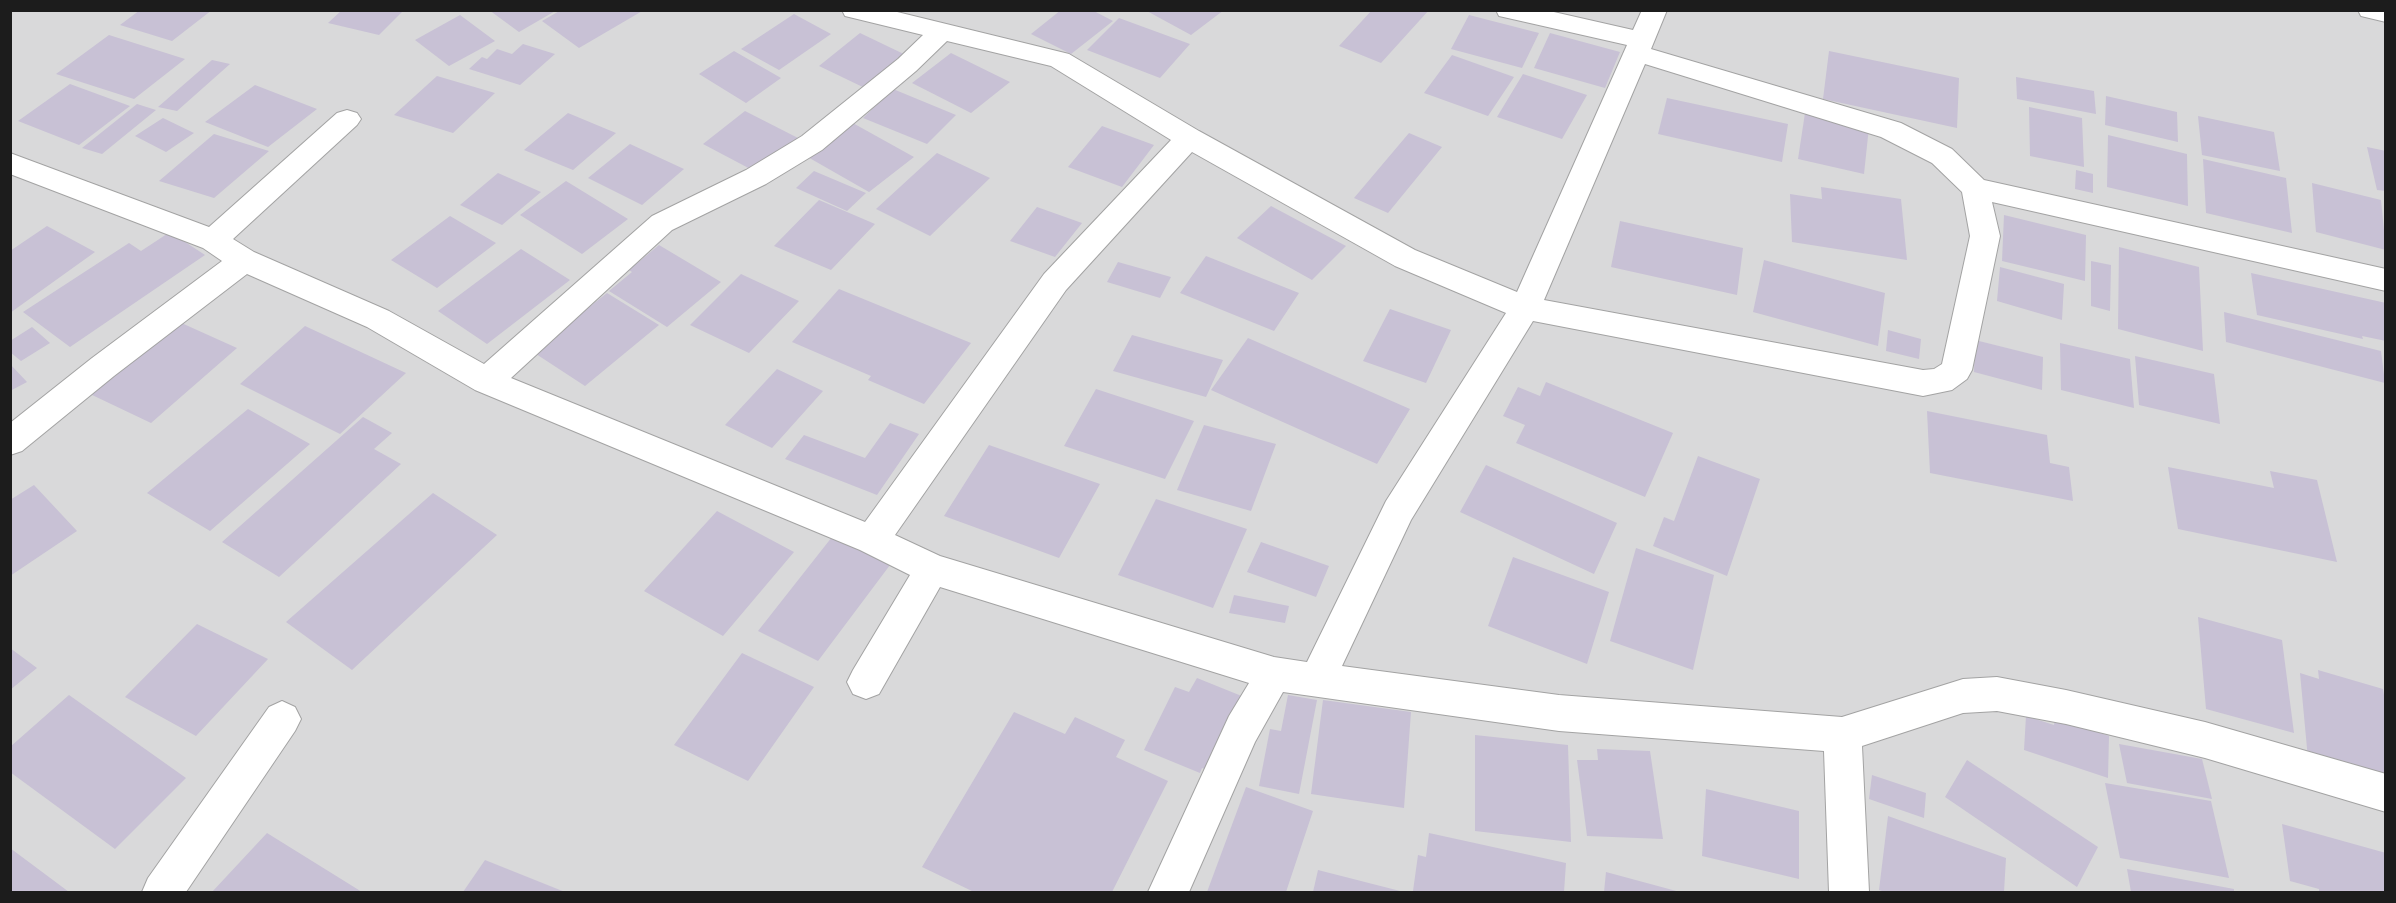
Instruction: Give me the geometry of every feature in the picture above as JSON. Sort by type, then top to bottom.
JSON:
[{"type":"street","points":[[854,10],[928,23],[1060,60],[1190,138],[1405,258],[1525,308],[1923,383],[1941,381],[1956,370],[1985,236],[1975,188]]},
{"type":"street","points":[[1508,10],[1640,47],[1891,130],[1942,156],[1975,188],[2385,280]]},
{"type":"street","points":[[1317,680],[1398,511],[1525,308],[1655,10]]},
{"type":"street","points":[[2370,10],[2385,14]]},
{"type":"street","points":[[486,381],[662,223],[756,177],[812,143],[907,65],[928,23]]},
{"type":"street","points":[[213,240],[347,119]]},
{"type":"street","points":[[872,540],[1055,282],[1190,138]]},
{"type":"street","points":[[10,163],[213,240],[244,260],[378,319],[486,381],[872,540],[932,569],[1274,674],[1559,713],[1842,735],[1963,696],[1996,694],[2066,707],[2205,740],[2385,793]]},
{"type":"street","points":[[10,442],[103,367],[244,260]]},
{"type":"street","points":[[866,682],[932,569]]},
{"type":"street","points":[[1168,892],[1242,729],[1274,674]]},
{"type":"street","points":[[162,892],[282,719]]},
{"type":"street","points":[[1842,735],[1849,892]]},
{"type":"shaded area","points":[[11,11],[2385,11],[2385,892],[11,892]]},
{"type":"building","points":[[140,10],[212,10],[172,41],[120,25]]},
{"type":"building","points":[[342,10],[404,10],[379,35],[328,23]]},
{"type":"building","points":[[489,10],[557,10],[519,32]]},
{"type":"building","points":[[561,10],[644,10],[579,48],[542,21]]},
{"type":"building","points":[[1061,10],[1092,10],[1113,21],[1071,54],[1031,34]]},
{"type":"building","points":[[1145,10],[1224,10],[1191,35]]},
{"type":"building","points":[[1372,10],[1429,10],[1381,63],[1339,46]]},
{"type":"building","points":[[794,14],[831,34],[779,70],[741,49]]},
{"type":"building","points":[[460,15],[495,41],[449,66],[415,40]]},
{"type":"building","points":[[1469,15],[1539,33],[1522,68],[1451,49]]},
{"type":"building","points":[[1119,18],[1190,44],[1160,78],[1087,50]]},
{"type":"building","points":[[860,33],[910,57],[869,90],[819,66]]},
{"type":"building","points":[[1550,33],[1620,52],[1605,88],[1534,68]]},
{"type":"building","points":[[109,35],[185,59],[134,99],[56,74]]},
{"type":"building","points":[[523,44],[555,54],[520,85],[469,69],[482,57],[487,59],[497,49],[512,54]]},
{"type":"building","points":[[734,51],[781,78],[746,103],[699,74]]},
{"type":"building","points":[[1829,51],[1959,78],[1957,128],[1823,99]]},
{"type":"building","points":[[951,53],[1010,82],[971,113],[912,83]]},
{"type":"building","points":[[1452,55],[1514,77],[1488,116],[1424,93]]},
{"type":"building","points":[[212,60],[230,64],[177,111],[158,107]]},
{"type":"building","points":[[1523,74],[1587,95],[1562,139],[1497,117]]},
{"type":"building","points":[[437,76],[495,93],[453,133],[394,115]]},
{"type":"building","points":[[2016,77],[2094,91],[2096,114],[2017,99]]},
{"type":"building","points":[[70,84],[130,106],[79,145],[18,121]]},
{"type":"building","points":[[255,85],[317,109],[268,147],[205,122]]},
{"type":"building","points":[[893,89],[956,115],[927,144],[863,118]]},
{"type":"building","points":[[2106,96],[2177,112],[2178,142],[2105,125]]},
{"type":"building","points":[[1667,98],[1788,124],[1782,162],[1658,134]]},
{"type":"building","points":[[137,104],[156,110],[102,154],[82,148]]},
{"type":"building","points":[[2029,107],[2082,118],[2084,167],[2030,156]]},
{"type":"building","points":[[745,111],[798,138],[756,172],[703,144]]},
{"type":"building","points":[[568,113],[616,133],[573,170],[524,150]]},
{"type":"building","points":[[1805,113],[1869,127],[1864,174],[1798,159]]},
{"type":"building","points":[[2198,116],[2274,132],[2280,171],[2202,155]]},
{"type":"building","points":[[163,118],[194,133],[166,152],[135,136]]},
{"type":"building","points":[[851,122],[914,157],[869,192],[806,156]]},
{"type":"building","points":[[1102,126],[1154,145],[1122,187],[1068,167]]},
{"type":"building","points":[[1409,133],[1442,147],[1388,213],[1354,198]]},
{"type":"building","points":[[214,134],[269,151],[214,198],[159,181]]},
{"type":"building","points":[[2108,135],[2187,154],[2188,206],[2107,187]]},
{"type":"building","points":[[630,144],[684,169],[642,205],[588,178]]},
{"type":"building","points":[[2367,147],[2386,151],[2386,191],[2377,190]]},
{"type":"building","points":[[937,153],[990,178],[930,236],[876,209]]},
{"type":"building","points":[[2203,159],[2286,178],[2292,233],[2206,213]]},
{"type":"building","points":[[2076,170],[2093,174],[2093,193],[2075,189]]},
{"type":"building","points":[[814,171],[866,193],[847,211],[796,188]]},
{"type":"building","points":[[498,173],[541,192],[502,225],[460,205]]},
{"type":"building","points":[[566,181],[628,219],[582,254],[520,215]]},
{"type":"building","points":[[2312,183],[2381,200],[2386,250],[2316,232]]},
{"type":"building","points":[[1821,187],[1901,199],[1907,260],[1792,242],[1790,194],[1822,199]]},
{"type":"building","points":[[819,200],[875,224],[831,270],[774,246]]},
{"type":"building","points":[[1271,206],[1346,246],[1312,280],[1237,238]]},
{"type":"building","points":[[1037,207],[1082,223],[1055,257],[1010,241]]},
{"type":"building","points":[[2004,215],[2086,235],[2085,281],[2002,261]]},
{"type":"building","points":[[450,216],[496,243],[437,288],[391,260]]},
{"type":"building","points":[[1620,221],[1743,248],[1737,295],[1611,267]]},
{"type":"building","points":[[47,226],[95,252],[10,313],[10,251]]},
{"type":"building","points":[[170,232],[205,255],[70,347],[23,312],[129,243],[141,251]]},
{"type":"building","points":[[659,245],[721,282],[667,327],[609,291],[632,272],[629,270]]},
{"type":"building","points":[[2119,247],[2199,267],[2203,351],[2118,329]]},
{"type":"building","points":[[521,249],[570,280],[487,344],[438,311]]},
{"type":"building","points":[[1206,256],[1299,293],[1274,331],[1180,293]]},
{"type":"building","points":[[1764,260],[1885,293],[1878,346],[1753,312]]},
{"type":"building","points":[[2091,261],[2111,265],[2110,311],[2091,306]]},
{"type":"building","points":[[1118,262],[1171,277],[1160,298],[1107,282]]},
{"type":"building","points":[[2000,267],[2064,284],[2062,320],[1997,301]]},
{"type":"building","points":[[2251,273],[2386,303],[2386,341],[2362,336],[2363,339],[2257,315]]},
{"type":"building","points":[[741,274],[799,301],[749,353],[690,325]]},
{"type":"building","points":[[839,289],[971,343],[924,404],[868,380],[871,376],[792,342]]},
{"type":"building","points":[[607,293],[659,325],[585,386],[533,352]]},
{"type":"building","points":[[1390,309],[1451,330],[1426,383],[1363,361]]},
{"type":"building","points":[[2224,312],[2381,351],[2385,383],[2226,342]]},
{"type":"building","points":[[177,321],[237,348],[151,423],[90,394]]},
{"type":"building","points":[[305,326],[406,373],[340,434],[240,384]]},
{"type":"building","points":[[32,327],[50,343],[21,361],[10,352],[10,341]]},
{"type":"building","points":[[1888,330],[1921,339],[1919,359],[1886,351]]},
{"type":"building","points":[[1132,335],[1223,360],[1206,397],[1113,371]]},
{"type":"building","points":[[1248,338],[1410,409],[1377,464],[1211,390]]},
{"type":"building","points":[[1975,340],[2043,357],[2042,390],[1974,372]]},
{"type":"building","points":[[2060,343],[2130,359],[2134,408],[2061,390]]},
{"type":"building","points":[[2135,356],[2214,374],[2220,424],[2139,405]]},
{"type":"building","points":[[10,364],[27,382],[10,391]]},
{"type":"building","points":[[777,369],[823,391],[772,448],[725,425]]},
{"type":"building","points":[[1546,382],[1673,433],[1645,497],[1516,443],[1525,425],[1503,416],[1518,387],[1540,396]]},
{"type":"building","points":[[1096,389],[1194,421],[1165,479],[1064,446]]},
{"type":"building","points":[[248,409],[310,444],[210,531],[147,493]]},
{"type":"building","points":[[1927,411],[2047,435],[2050,463],[2069,467],[2073,501],[1930,473]]},
{"type":"building","points":[[363,417],[392,433],[374,449],[401,464],[279,577],[222,542]]},
{"type":"building","points":[[890,423],[919,434],[877,495],[785,459],[804,435],[865,458]]},
{"type":"building","points":[[1204,425],[1276,444],[1251,511],[1177,490]]},
{"type":"building","points":[[989,445],[1100,484],[1059,558],[944,516]]},
{"type":"building","points":[[1698,456],[1760,479],[1727,576],[1653,546],[1664,517],[1674,521]]},
{"type":"building","points":[[1486,465],[1617,523],[1594,574],[1460,512]]},
{"type":"building","points":[[2168,467],[2274,488],[2270,471],[2317,480],[2337,562],[2178,529]]},
{"type":"building","points":[[34,485],[77,531],[10,576],[10,500]]},
{"type":"building","points":[[433,493],[497,535],[352,670],[286,622]]},
{"type":"building","points":[[1156,499],[1247,529],[1213,608],[1118,575]]},
{"type":"building","points":[[717,511],[794,552],[723,636],[644,591]]},
{"type":"building","points":[[832,537],[890,565],[818,661],[758,631]]},
{"type":"building","points":[[1261,542],[1329,566],[1316,597],[1247,572]]},
{"type":"building","points":[[1636,548],[1714,575],[1693,670],[1610,641]]},
{"type":"building","points":[[1513,557],[1609,592],[1587,664],[1488,626]]},
{"type":"building","points":[[1234,595],[1289,606],[1285,623],[1229,613]]},
{"type":"building","points":[[2198,617],[2282,640],[2294,733],[2206,709]]},
{"type":"building","points":[[197,624],[268,659],[196,736],[125,697]]},
{"type":"building","points":[[10,648],[37,668],[10,690]]},
{"type":"building","points":[[742,653],[814,687],[748,781],[674,745]]},
{"type":"building","points":[[2318,670],[2383,689],[2386,707],[2386,784],[2308,759],[2300,673],[2319,679]]},
{"type":"building","points":[[1197,678],[1254,701],[1221,775],[1202,768],[1200,773],[1144,750],[1175,687],[1189,692]]},
{"type":"building","points":[[69,695],[186,778],[115,849],[10,772],[10,747]]},
{"type":"building","points":[[1288,695],[1317,700],[1299,794],[1259,786],[1270,729],[1281,731]]},
{"type":"building","points":[[1323,700],[1411,712],[1404,808],[1311,794]]},
{"type":"building","points":[[1014,712],[1065,734],[1075,717],[1125,740],[1116,757],[1168,781],[1112,892],[974,892],[922,867]]},
{"type":"building","points":[[2026,716],[2054,725],[2055,718],[2109,736],[2108,778],[2024,750]]},
{"type":"building","points":[[1475,735],[1568,745],[1571,842],[1475,831]]},
{"type":"building","points":[[2119,744],[2202,759],[2212,799],[2127,783]]},
{"type":"building","points":[[1597,749],[1650,751],[1663,839],[1587,836],[1577,760],[1598,760]]},
{"type":"building","points":[[1967,760],[2098,847],[2077,887],[1945,797]]},
{"type":"building","points":[[1872,775],[1926,793],[1924,818],[1869,799]]},
{"type":"building","points":[[2105,783],[2211,801],[2229,878],[2120,858]]},
{"type":"building","points":[[1246,787],[1313,811],[1286,892],[1207,892]]},
{"type":"building","points":[[1706,789],[1799,811],[1799,879],[1702,856]]},
{"type":"building","points":[[1888,816],[2006,858],[2004,892],[1885,892],[1879,890]]},
{"type":"building","points":[[2282,824],[2386,853],[2386,892],[2319,892],[2319,889],[2290,881]]},
{"type":"building","points":[[267,833],[362,892],[212,892]]},
{"type":"building","points":[[1429,833],[1566,863],[1564,892],[1413,891],[1418,855],[1426,857]]},
{"type":"building","points":[[10,848],[69,892],[10,892]]},
{"type":"building","points":[[485,860],[565,892],[463,892]]},
{"type":"building","points":[[2127,869],[2234,889],[2234,892],[2131,892]]},
{"type":"building","points":[[1318,870],[1404,892],[1313,892]]},
{"type":"building","points":[[1606,872],[1680,892],[1604,892]]}]
